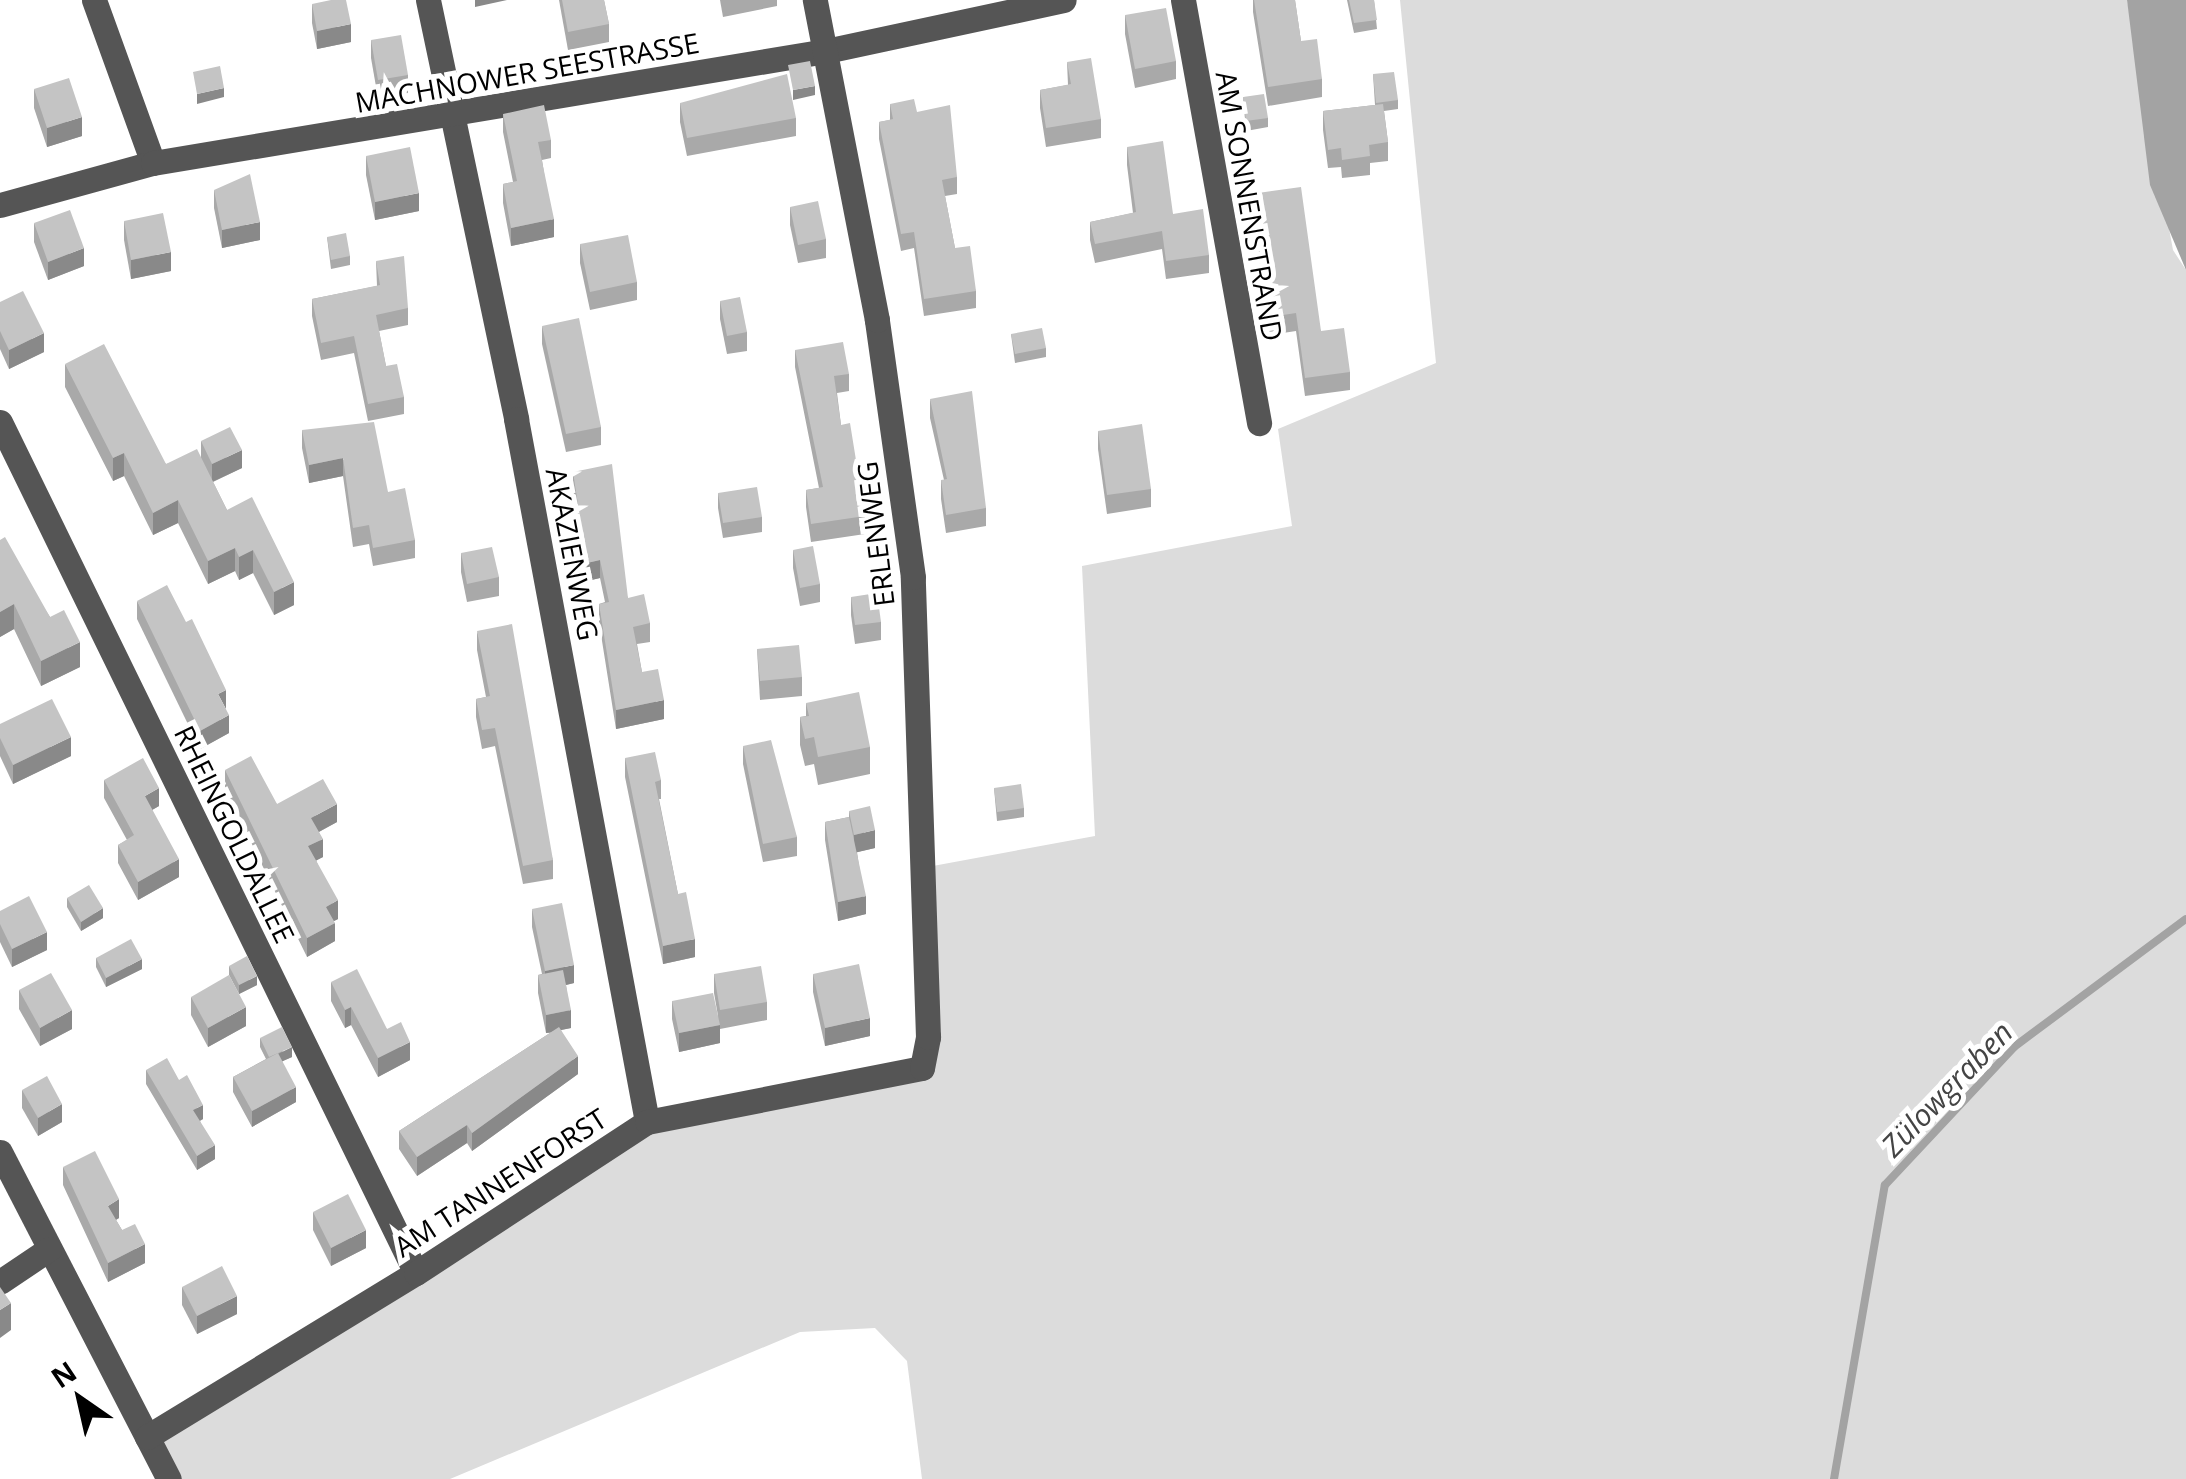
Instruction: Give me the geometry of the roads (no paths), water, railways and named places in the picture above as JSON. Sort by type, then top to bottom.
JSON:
[{"type":"street","points":[[94,0],[152,163]]},
{"type":"street","name":"AKAZIENWEG","points":[[428,0],[448,116],[516,419],[646,1122]]},
{"type":"street","name":"ERLENWEG","points":[[815,0],[877,320],[914,578],[928,1037],[922,1068]]},
{"type":"street","name":"MACHNOWER SEESTRASSE","points":[[0,206],[152,163],[826,51],[1064,0]]},
{"type":"street","name":"AM SONNENSTRAND","points":[[1183,0],[1259,423]]},
{"type":"street","name":"RHEINGOLDALLEE","points":[[0,422],[416,1273]]},
{"type":"street","name":"AM TANNENFORST","points":[[146,1437],[416,1273],[646,1122],[922,1068]]},
{"type":"street","points":[[0,1152],[169,1479]]},
{"type":"street","points":[[0,1282],[49,1249]]},
{"type":"waterway","name":"Zülowgraben","points":[[1834,1479],[1885,1185],[2014,1047],[2186,919]]}]
